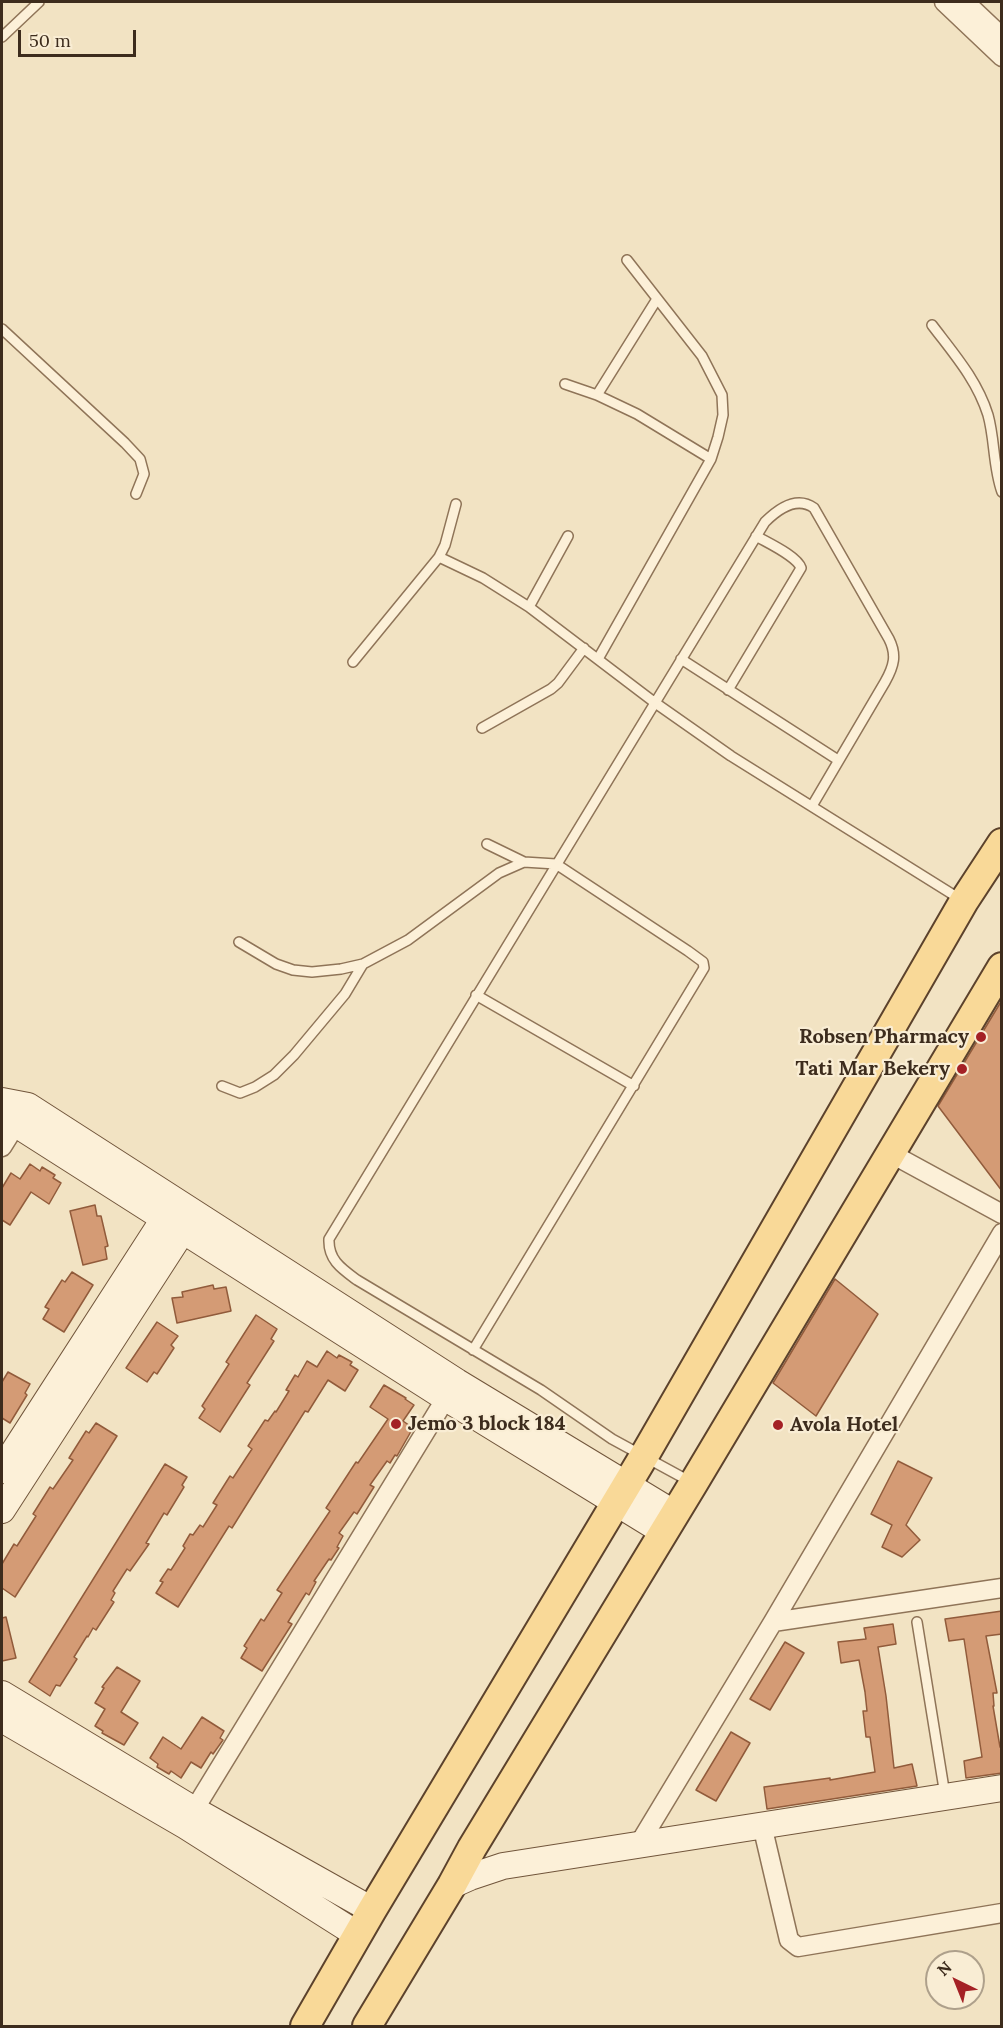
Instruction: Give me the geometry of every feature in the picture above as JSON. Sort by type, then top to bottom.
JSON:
[{"type":"main road","points":[[305,2026],[644,1455],[964,901],[1002,843]]},
{"type":"main road","points":[[367,2026],[1002,967]]},
{"type":"street","points":[[944,2],[1002,57]]},
{"type":"street","points":[[965,2],[1002,37]]},
{"type":"street","points":[[2,1101],[15,1113],[173,1224],[446,1398],[620,1493]]},
{"type":"street","points":[[2,1147],[15,1113]]},
{"type":"street","points":[[15,1113],[457,1382],[620,1493],[669,1523]]},
{"type":"street","points":[[890,1153],[1002,1214]]},
{"type":"street","points":[[2,1510],[73,1379],[173,1224]]},
{"type":"street","points":[[639,1844],[773,1622],[1002,1233]]},
{"type":"street","points":[[2,1470],[73,1379]]},
{"type":"street","points":[[194,1810],[446,1398]]},
{"type":"street","points":[[773,1622],[1002,1588]]},
{"type":"street","points":[[2,1694],[194,1810],[372,1910]]},
{"type":"street","points":[[2,1719],[186,1826],[358,1935]]},
{"type":"street","points":[[452,1885],[504,1866],[1002,1788]]},
{"type":"street","points":[[762,1825],[789,1940],[798,1947],[1002,1913]]},
{"type":"street","points":[[472,1848],[504,1866]]},
{"type":"lane","points":[[2,36],[39,2]]},
{"type":"lane","points":[[598,659],[711,459],[723,415],[722,395],[702,356],[627,260]]},
{"type":"lane","points":[[597,395],[657,299]]},
{"type":"lane","points":[[932,326],[970,374],[981,397],[988,418],[996,472],[1002,492]]},
{"type":"lane","points":[[2,329],[140,459],[144,474],[136,494]]},
{"type":"lane","points":[[565,384],[597,395],[637,414],[711,459]]},
{"type":"lane","points":[[353,662],[439,556],[445,545],[456,504]]},
{"type":"lane","points":[[693,1484],[612,1439],[541,1390],[357,1280],[338,1266],[331,1256],[328,1247],[329,1239],[756,536],[765,522],[786,505],[808,504],[814,508],[894,649],[895,659],[892,669],[812,806]]},
{"type":"lane","points":[[529,607],[568,536]]},
{"type":"lane","points":[[728,690],[801,568],[800,563],[793,558],[756,536]]},
{"type":"lane","points":[[439,556],[483,578],[529,607],[654,702],[731,756],[964,901]]},
{"type":"lane","points":[[482,728],[551,689],[584,648]]},
{"type":"lane","points":[[681,660],[838,760]]},
{"type":"lane","points":[[473,1350],[704,968],[702,962],[688,951],[556,864],[524,862],[487,844]]},
{"type":"lane","points":[[239,942],[276,964],[292,970],[312,972],[363,964],[408,940],[499,873],[524,862]]},
{"type":"lane","points":[[222,1086],[240,1093],[274,1075],[294,1055],[345,994],[363,964]]},
{"type":"lane","points":[[476,995],[634,1086]]},
{"type":"lane","points":[[917,1622],[945,1797]]},
{"type":"building","points":[[1002,1000],[1002,1191],[938,1106]]},
{"type":"building","points":[[30,1164],[40,1171],[42,1167],[55,1175],[53,1178],[61,1183],[49,1204],[31,1192],[10,1225],[2,1220],[2,1188],[11,1173],[20,1179]]},
{"type":"building","points":[[95,1205],[97,1216],[101,1216],[108,1246],[105,1247],[107,1259],[83,1265],[70,1211]]},
{"type":"building","points":[[72,1272],[93,1285],[64,1332],[43,1319],[49,1309],[45,1307],[62,1280],[65,1282]]},
{"type":"building","points":[[835,1279],[878,1314],[816,1416],[773,1383]]},
{"type":"building","points":[[213,1285],[214,1289],[226,1287],[231,1311],[177,1323],[172,1298],[183,1297],[182,1292]]},
{"type":"building","points":[[256,1315],[277,1329],[271,1339],[274,1341],[247,1383],[250,1385],[220,1432],[199,1418],[205,1409],[202,1406],[229,1364],[226,1362]]},
{"type":"building","points":[[157,1322],[178,1336],[171,1345],[174,1348],[157,1374],[154,1372],[147,1382],[126,1368]]},
{"type":"building","points":[[327,1351],[337,1358],[339,1355],[352,1362],[350,1365],[358,1370],[345,1391],[328,1380],[308,1412],[305,1411],[232,1528],[229,1526],[178,1607],[156,1593],[163,1582],[160,1581],[168,1569],[171,1570],[185,1548],[183,1546],[190,1534],[193,1535],[200,1525],[203,1527],[217,1505],[213,1503],[230,1476],[233,1478],[252,1449],[248,1446],[265,1420],[268,1421],[276,1412],[289,1391],[286,1390],[295,1375],[298,1377],[307,1361],[317,1367]]},
{"type":"building","points":[[8,1372],[30,1384],[25,1393],[27,1395],[10,1423],[2,1418],[2,1382]]},
{"type":"building","points":[[384,1385],[414,1405],[403,1421],[413,1428],[397,1456],[395,1455],[390,1463],[387,1461],[370,1485],[374,1487],[357,1514],[354,1512],[339,1533],[343,1536],[337,1547],[339,1548],[314,1581],[316,1582],[309,1595],[306,1593],[288,1622],[292,1624],[262,1671],[241,1658],[247,1648],[244,1646],[261,1619],[264,1621],[282,1593],[277,1590],[330,1511],[326,1508],[388,1419],[370,1407]]},
{"type":"building","points":[[96,1423],[117,1436],[15,1597],[2,1588],[2,1564],[14,1544],[17,1546],[36,1516],[33,1514],[50,1487],[53,1489],[73,1460],[69,1458],[86,1431],[89,1433]]},
{"type":"building","points":[[898,1461],[932,1478],[906,1525],[920,1540],[902,1557],[882,1547],[892,1525],[871,1514]]},
{"type":"building","points":[[165,1464],[187,1477],[182,1485],[184,1487],[167,1515],[164,1513],[146,1543],[149,1544],[130,1571],[127,1569],[113,1591],[115,1593],[111,1600],[114,1602],[96,1630],[93,1628],[87,1636],[74,1657],[77,1659],[60,1686],[56,1685],[50,1696],[29,1682]]},
{"type":"building","points":[[1002,1611],[1002,1634],[986,1636],[997,1693],[993,1693],[993,1706],[1000,1747],[1002,1747],[1002,1773],[966,1778],[964,1761],[982,1757],[964,1639],[949,1641],[945,1619]]},
{"type":"building","points":[[6,1617],[16,1658],[2,1661],[2,1618]]},
{"type":"building","points":[[893,1624],[896,1644],[878,1647],[894,1768],[912,1764],[917,1786],[767,1809],[764,1787],[830,1778],[830,1780],[875,1772],[870,1737],[866,1737],[863,1711],[867,1711],[859,1660],[841,1663],[838,1642],[866,1639],[864,1628]]},
{"type":"building","points":[[785,1642],[804,1653],[770,1710],[750,1699]]},
{"type":"building","points":[[117,1667],[140,1681],[121,1712],[138,1723],[124,1745],[102,1733],[103,1731],[95,1726],[105,1709],[95,1703],[104,1688],[102,1687]]},
{"type":"building","points":[[202,1717],[224,1731],[220,1738],[223,1740],[213,1754],[211,1752],[201,1768],[191,1762],[181,1778],[171,1771],[169,1774],[157,1767],[158,1764],[150,1758],[163,1737],[181,1749]]},
{"type":"building","points":[[731,1732],[750,1743],[716,1801],[696,1790]]},
{"type":"place","name":"Robsen Pharmacy","points":[[981,1037]]},
{"type":"place","name":"Tati Mar Bekery","points":[[962,1069]]},
{"type":"place","name":"Jemo 3 block 184","points":[[396,1424]]},
{"type":"place","name":"Avola Hotel","points":[[778,1425]]}]
